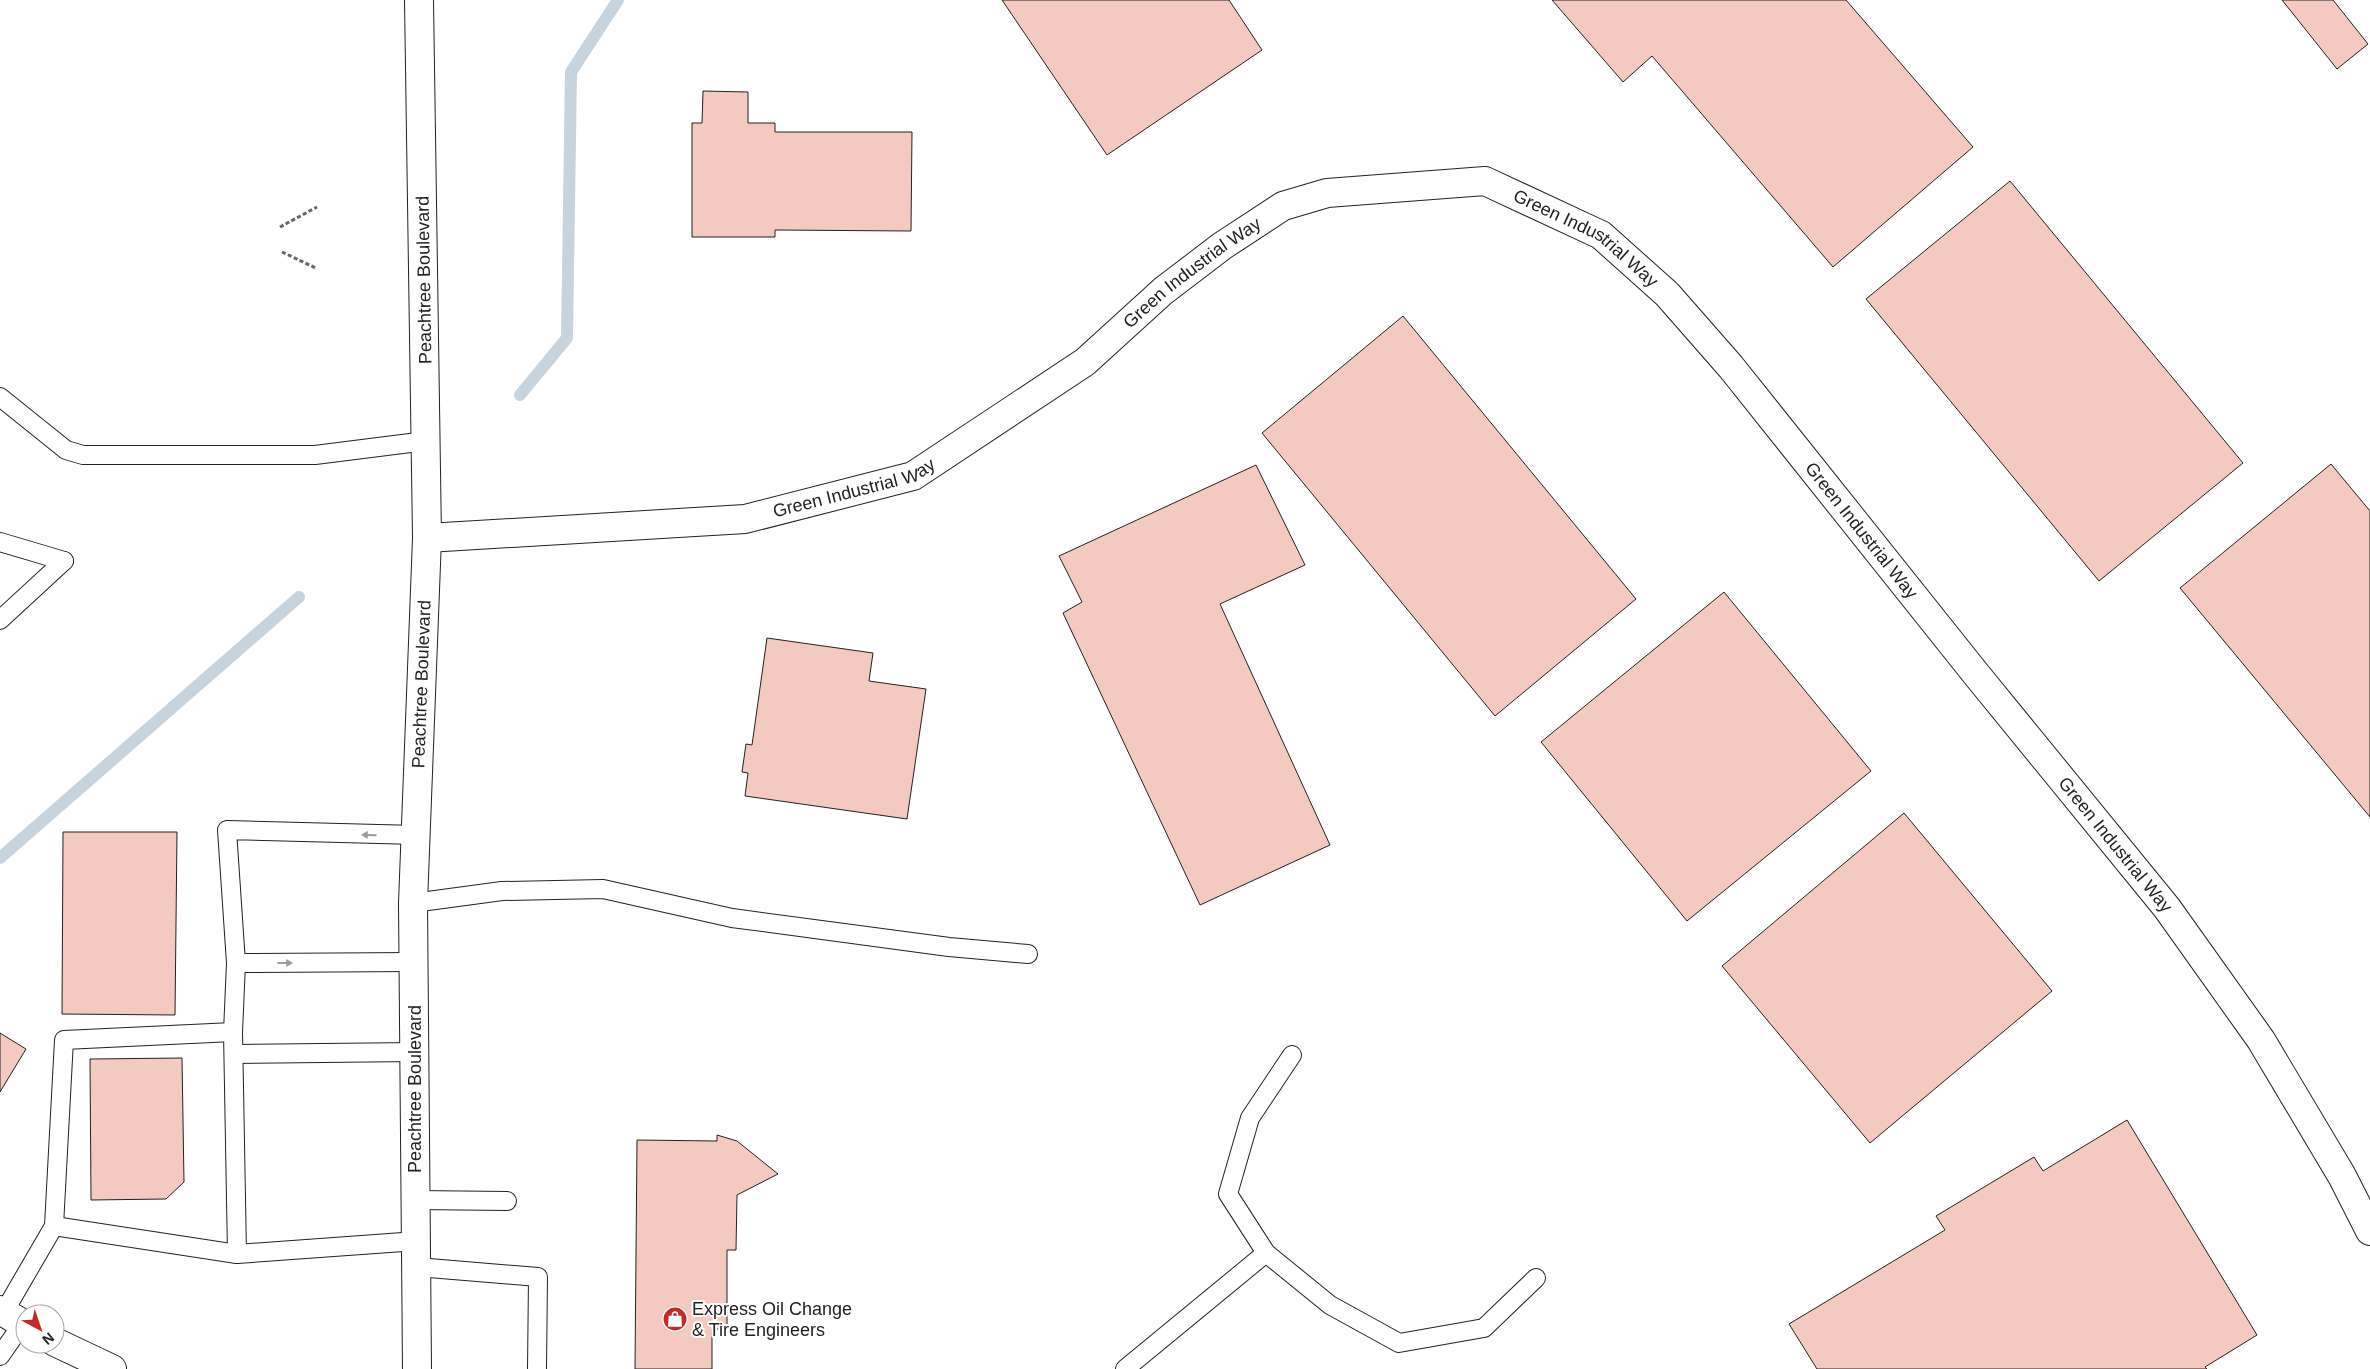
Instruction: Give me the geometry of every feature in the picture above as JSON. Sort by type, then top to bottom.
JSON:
[{"type":"main road","name":"Peachtree Boulevard","points":[[417,1369],[414,903],[418,835],[427,538],[419,0]]},
{"type":"main road","name":"Green Industrial Way","points":[[427,538],[746,520],[913,476],[1085,362],[1163,291],[1222,246],[1282,206],[1327,193],[1485,181],[1602,235],[1667,294],[1731,367],[2166,908],[2261,1040],[2342,1176],[2370,1232]]},
{"type":"main road","points":[[65,1347],[112,1369]]},
{"type":"lane","points":[[0,397],[66,450],[83,455],[315,455],[426,441]]},
{"type":"lane","points":[[0,542],[64,561],[0,620]]},
{"type":"lane","points":[[237,1254],[233,1032],[236,963],[227,830],[418,835]]},
{"type":"lane","points":[[414,903],[502,891],[603,889],[732,918],[949,947],[1028,954]]},
{"type":"lane","points":[[236,963],[414,962]]},
{"type":"lane","points":[[0,1356],[13,1317],[54,1226],[64,1040],[233,1032]]},
{"type":"lane","points":[[234,1054],[415,1052]]},
{"type":"lane","points":[[1292,1055],[1250,1118],[1228,1194],[1266,1253],[1330,1305],[1399,1343],[1484,1328],[1536,1278]]},
{"type":"lane","points":[[416,1200],[507,1201]]},
{"type":"lane","points":[[54,1226],[237,1254],[417,1254],[538,1277],[537,1369]]},
{"type":"lane","points":[[1125,1369],[1266,1253]]},
{"type":"path","points":[[280,227],[317,207]]},
{"type":"path","points":[[282,252],[316,268]]},
{"type":"building","points":[[1002,0],[1229,0],[1262,50],[1107,155]]},
{"type":"building","points":[[1552,0],[1846,0],[1973,147],[1833,267],[1652,56],[1623,82]]},
{"type":"building","points":[[2282,0],[2333,0],[2368,44],[2337,69]]},
{"type":"building","points":[[703,91],[748,92],[748,123],[775,123],[775,132],[912,132],[911,231],[775,230],[775,237],[692,237],[692,123],[702,123]]},
{"type":"building","points":[[2010,181],[2243,463],[2099,581],[1866,299]]},
{"type":"building","points":[[1403,316],[1636,599],[1495,716],[1262,433]]},
{"type":"building","points":[[2331,464],[2370,511],[2370,817],[2180,588]]},
{"type":"building","points":[[1256,465],[1305,565],[1220,604],[1330,845],[1200,905],[1063,613],[1082,602],[1059,556]]},
{"type":"building","points":[[1724,592],[1871,771],[1687,921],[1541,742]]},
{"type":"building","points":[[767,638],[873,653],[869,681],[926,689],[907,819],[745,796],[748,773],[742,772],[746,744],[752,745]]},
{"type":"building","points":[[1904,813],[2052,991],[1870,1143],[1722,966]]},
{"type":"building","points":[[63,832],[177,832],[175,1015],[62,1014]]},
{"type":"building","points":[[0,1033],[26,1049],[0,1092]]},
{"type":"building","points":[[182,1058],[184,1182],[166,1199],[91,1200],[90,1059]]},
{"type":"building","points":[[2127,1120],[2257,1335],[2205,1367],[2207,1369],[1817,1369],[1789,1324],[1945,1230],[1936,1216],[2034,1157],[2043,1171]]},
{"type":"building","points":[[717,1135],[737,1141],[778,1174],[737,1195],[736,1250],[727,1250],[727,1329],[712,1329],[712,1369],[635,1369],[637,1140],[717,1141]]},
{"type":"waterway","points":[[520,395],[567,338],[571,72],[618,0]]},
{"type":"waterway","points":[[0,858],[299,597]]},
{"type":"place","name":"Express Oil Change & Tire Engineers","points":[[675,1319]]}]
